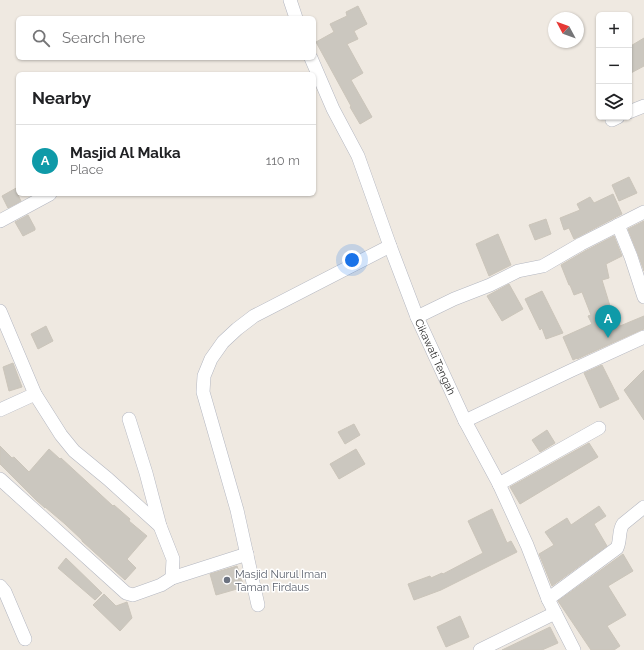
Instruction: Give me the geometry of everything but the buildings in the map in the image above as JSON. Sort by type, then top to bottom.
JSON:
[{"type":"street","points":[[290,0],[295,16]]},
{"type":"street","name":"Cikawati Tengah","points":[[312,60],[333,109],[358,156],[390,246],[418,317],[465,421],[499,484],[527,545],[548,600],[574,650]]},
{"type":"street","points":[[632,111],[644,106]]},
{"type":"street","points":[[0,221],[46,196]]},
{"type":"street","points":[[418,317],[454,299],[518,272],[543,266],[581,244],[644,212]]},
{"type":"street","points":[[618,225],[631,257],[644,297]]},
{"type":"street","points":[[258,605],[237,510],[203,392],[204,376],[211,359],[222,342],[254,316],[390,246]]},
{"type":"street","points":[[0,311],[35,394],[61,435],[74,451],[108,479],[160,526]]},
{"type":"street","points":[[465,421],[644,337]]},
{"type":"street","points":[[0,410],[35,394]]},
{"type":"street","points":[[129,419],[146,473],[160,526],[173,559],[172,578]]},
{"type":"street","points":[[499,484],[599,428]]},
{"type":"street","points":[[0,479],[126,593],[134,595],[161,585],[172,578],[247,554]]},
{"type":"street","points":[[548,600],[617,548],[620,540],[621,527],[644,507]]},
{"type":"street","points":[[0,586],[5,592],[25,639]]},
{"type":"street","points":[[480,650],[555,613]]},
{"type":"place","name":"Masjid Al Malka","points":[[608,338]]},
{"type":"place","name":"Masjid Nurul Iman Taman Firdaus","points":[[227,580]]}]
